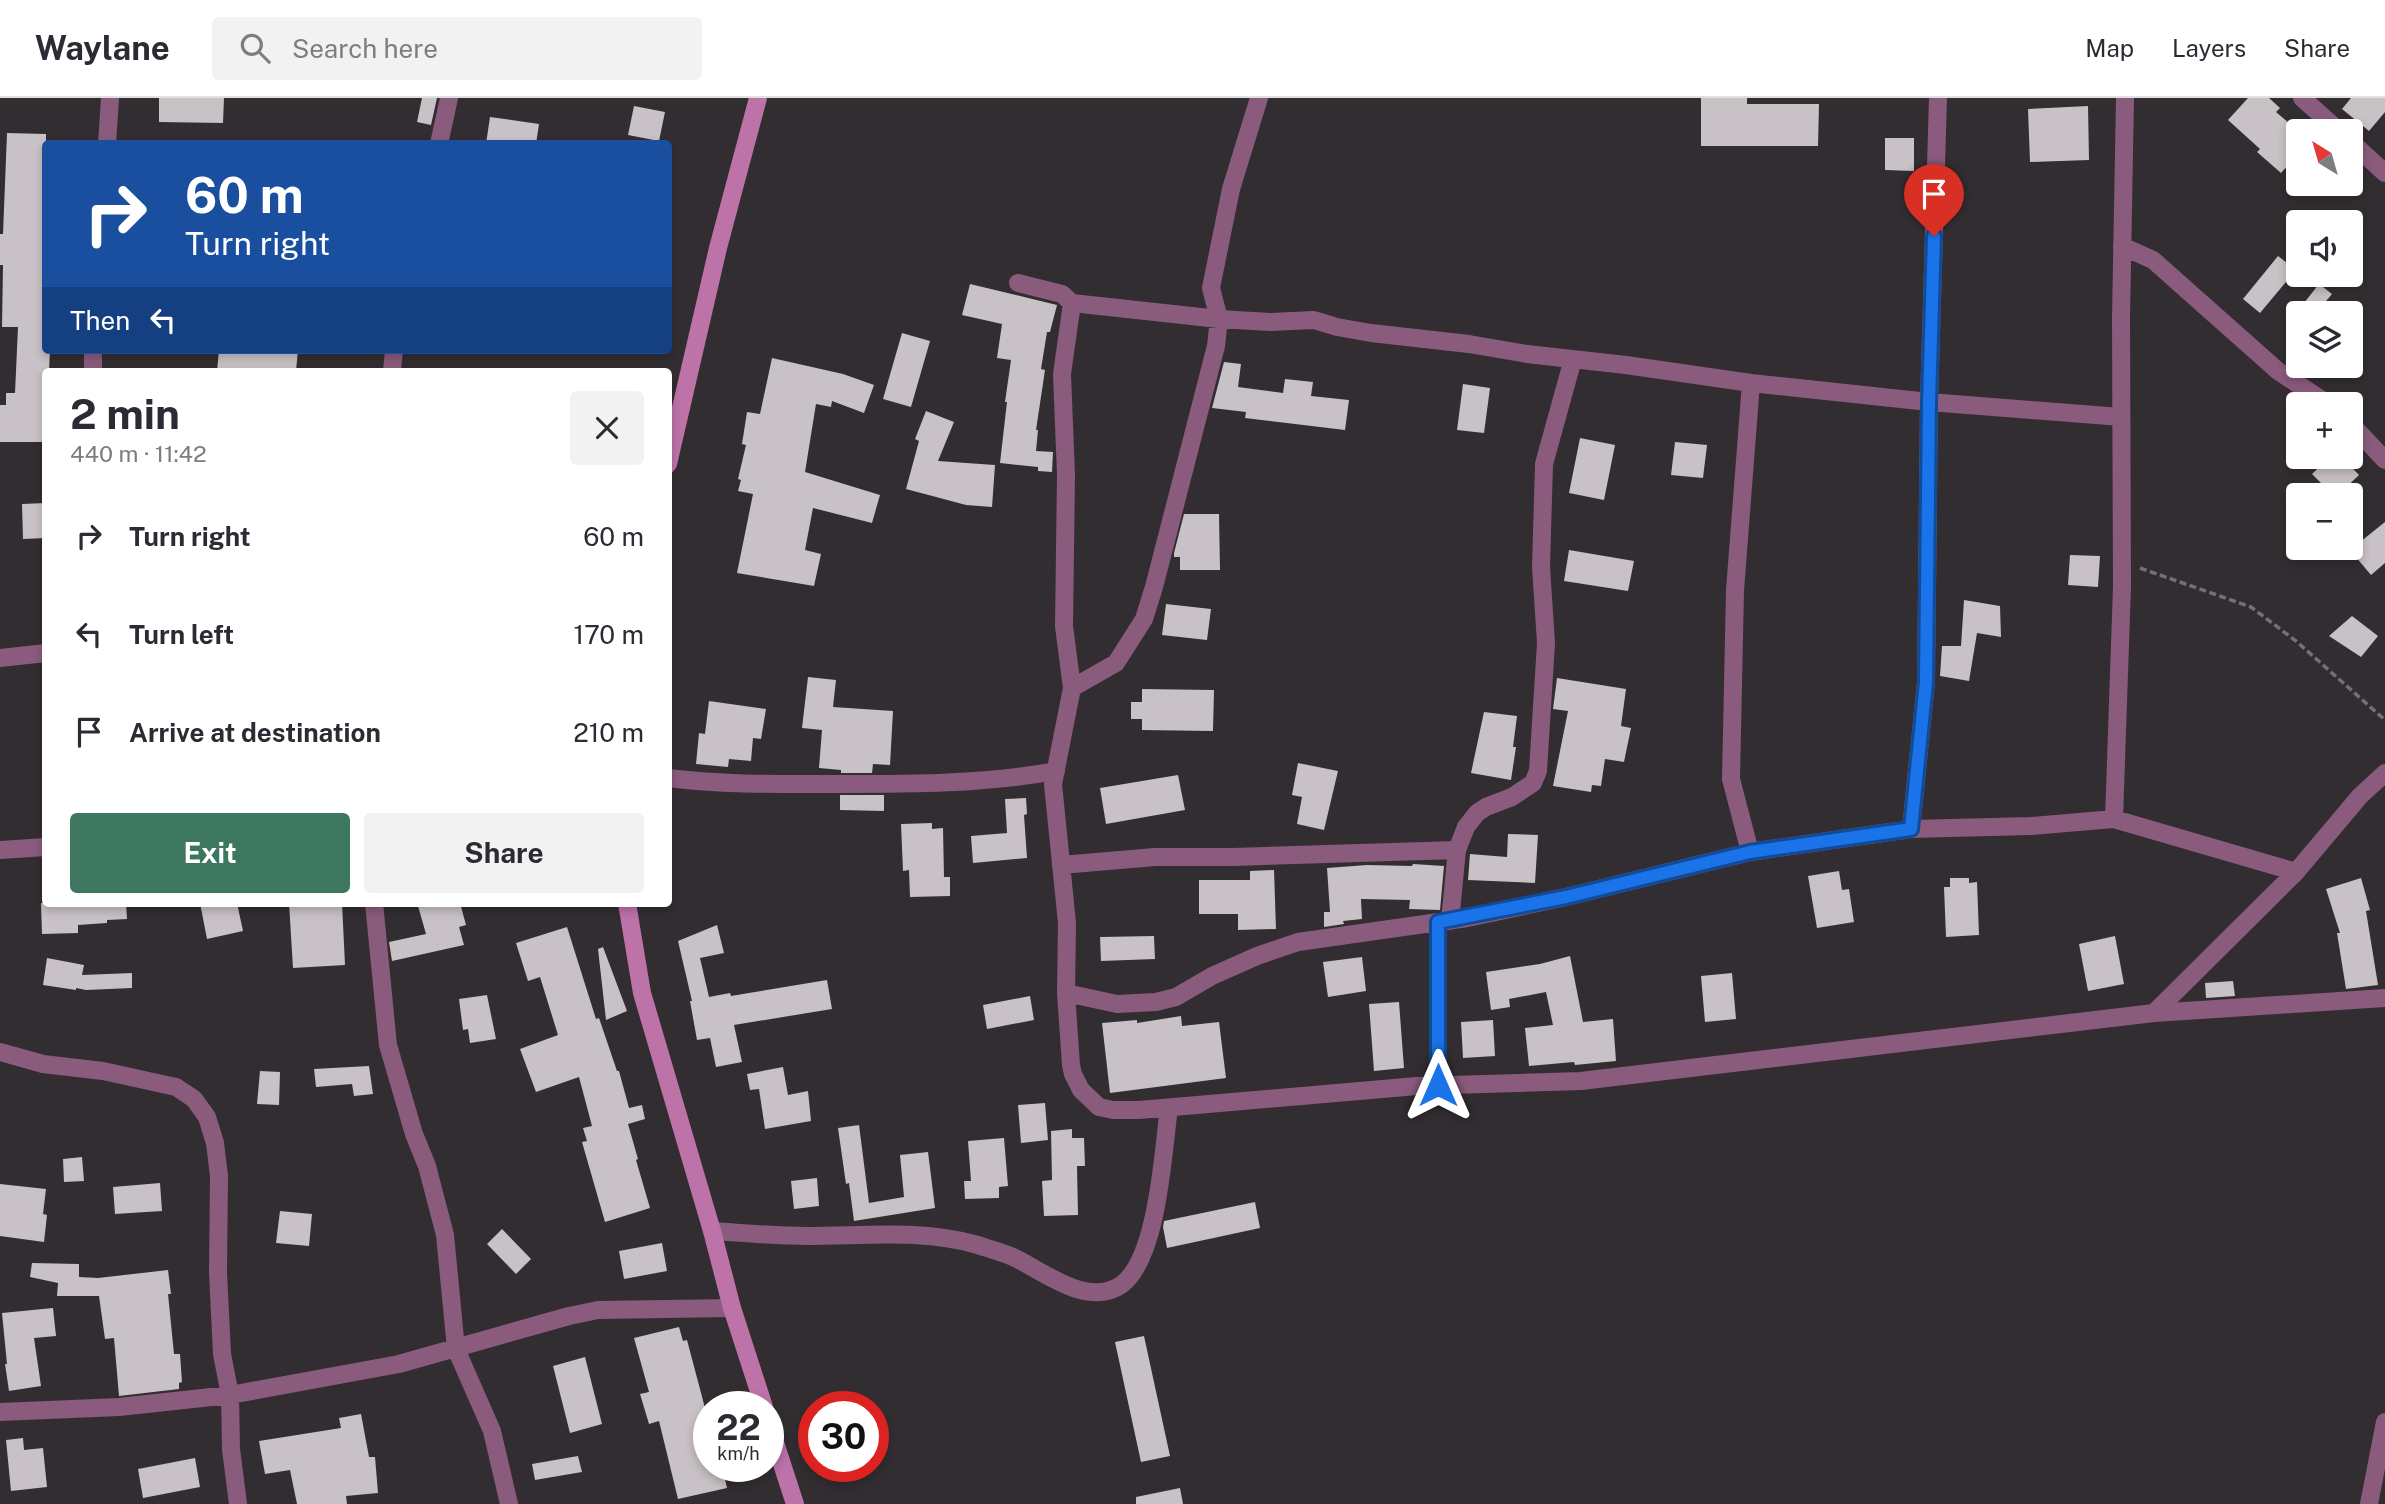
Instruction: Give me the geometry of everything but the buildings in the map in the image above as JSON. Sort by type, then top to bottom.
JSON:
[{"type":"main road","points":[[672,447],[758,98]]},
{"type":"main road","points":[[628,907],[642,993],[732,1308],[759,1391]]},
{"type":"main road","points":[[784,1470],[795,1504]]},
{"type":"street","points":[[107,140],[110,98]]},
{"type":"street","points":[[440,140],[449,98]]},
{"type":"street","points":[[1072,688],[1116,663],[1144,619],[1216,346],[1219,319],[1211,288],[1231,189],[1259,98]]},
{"type":"street","points":[[1911,829],[1926,682],[1929,402],[1938,98]]},
{"type":"street","points":[[2114,819],[2121,561],[2125,98]]},
{"type":"street","points":[[2302,98],[2326,119]]},
{"type":"street","points":[[2363,153],[2385,173]]},
{"type":"street","points":[[2122,246],[2153,260],[2278,371],[2310,392]]},
{"type":"street","points":[[1018,283],[1062,294],[1072,303],[1270,323],[1314,320],[1371,333],[1751,383],[1929,402],[2121,417]]},
{"type":"street","points":[[1072,303],[1062,374],[1066,475],[1064,626],[1072,688],[1053,784],[1068,922],[1066,993],[1073,1074],[1086,1096],[1099,1107],[1113,1110],[1169,1108],[1438,1085],[1581,1081],[2154,1013],[2385,998]]},
{"type":"street","points":[[1438,1085],[1444,921],[1457,850],[1466,827],[1477,813],[1512,797],[1533,783],[1538,771],[1546,643],[1541,567],[1544,464],[1573,359]]},
{"type":"street","points":[[1750,852],[1731,779],[1735,590],[1751,383]]},
{"type":"street","points":[[2363,437],[2385,460]]},
{"type":"street","points":[[0,658],[42,653]]},
{"type":"street","points":[[672,778],[747,784],[891,784],[990,781],[1056,771]]},
{"type":"street","points":[[2154,1013],[2297,872],[2360,796],[2385,772]]},
{"type":"street","points":[[1066,993],[1117,1004],[1156,1002],[1176,998],[1212,976],[1298,942],[1444,921],[1566,897],[1750,852],[1911,829],[2031,826],[2114,819],[2297,872]]},
{"type":"street","points":[[0,850],[42,847]]},
{"type":"street","points":[[1061,865],[1155,856],[1457,850]]},
{"type":"street","points":[[374,907],[388,1045],[414,1134],[427,1166],[445,1235],[456,1349],[492,1431],[509,1504]]},
{"type":"street","points":[[0,1052],[43,1064],[103,1071],[176,1087],[194,1099],[207,1117],[215,1143],[219,1176],[222,1354],[230,1395],[231,1449],[238,1504]]},
{"type":"street","points":[[712,1231],[804,1236],[917,1235],[975,1244],[1011,1256],[1079,1290],[1094,1292],[1110,1289],[1123,1283],[1139,1264],[1157,1206],[1169,1108]]},
{"type":"street","points":[[0,1412],[119,1407],[230,1395],[399,1364],[598,1310],[732,1308]]},
{"type":"street","points":[[2369,1504],[2385,1422]]},
{"type":"path","points":[[2121,561],[2251,607],[2296,641],[2385,720]]},
{"type":"route","points":[[1438,1085],[1438,922],[1566,897],[1750,852],[1911,829],[1926,682],[1934,236]]}]
